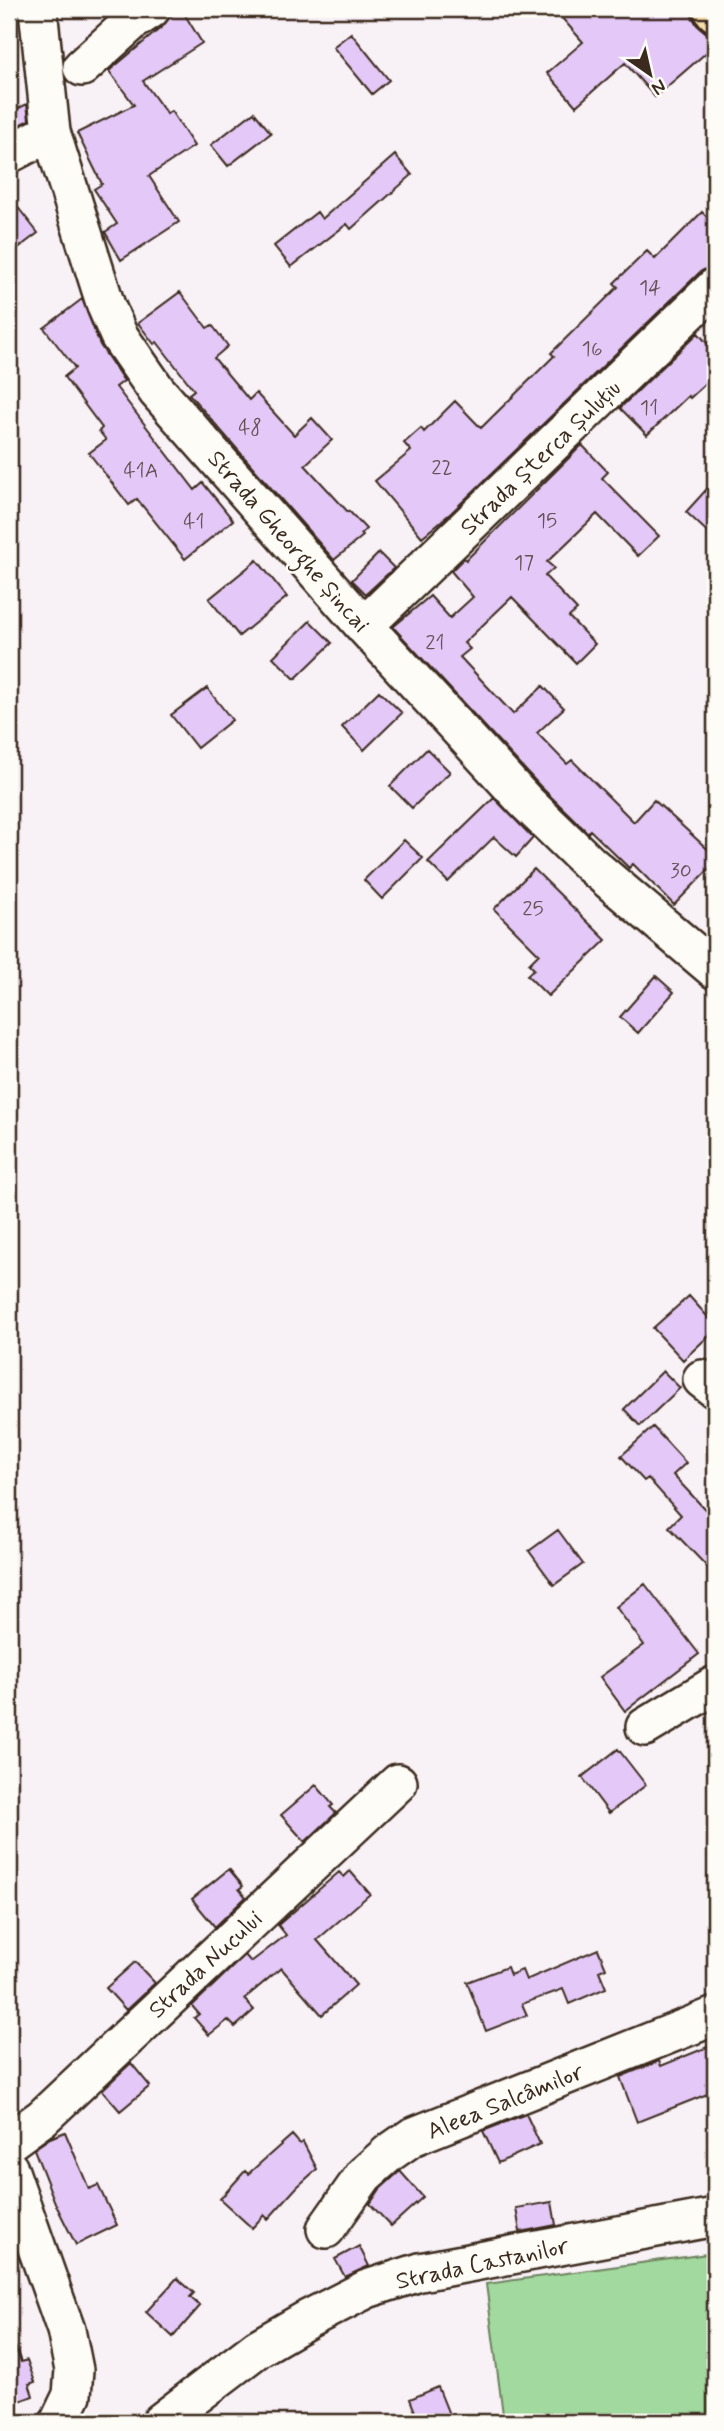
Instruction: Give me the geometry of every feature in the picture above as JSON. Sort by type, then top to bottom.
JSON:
[{"type":"street","name":"Strada Gheorghe Șincai","points":[[38,9],[51,132],[106,306],[119,336],[157,391],[364,626],[525,801],[590,864],[715,970]]},
{"type":"street","points":[[82,67],[151,9]]},
{"type":"street","points":[[9,154],[51,132]]},
{"type":"street","name":"Strada Șterca Șuluțiu","points":[[364,626],[715,287]]},
{"type":"street","points":[[645,1727],[715,1685]]},
{"type":"street","name":"Strada Nucului","points":[[9,2142],[52,2109],[398,1783]]},
{"type":"street","name":"Aleea Salcâmilor","points":[[326,2229],[364,2175],[389,2152],[412,2137],[715,2016]]},
{"type":"street","points":[[9,2169],[66,2330],[74,2370],[72,2395],[59,2422]]},
{"type":"street","name":"Strada Castanilor","points":[[161,2422],[258,2348],[368,2289],[420,2272],[715,2217]]},
{"type":"green space","points":[[715,2253],[715,2422],[504,2422],[486,2284]]},
{"type":"building","points":[[554,9],[688,9],[697,25],[715,40],[715,45],[655,97],[625,63],[576,106],[547,73],[583,42]]},
{"type":"building","points":[[182,10],[202,43],[143,81],[167,114],[171,111],[194,146],[149,176],[179,222],[121,260],[105,232],[117,224],[94,189],[102,184],[77,133],[134,105],[109,71],[170,17]]},
{"type":"building","points":[[351,33],[389,80],[372,94],[333,47]]},
{"type":"building","points":[[27,104],[29,120],[9,130],[9,113]]},
{"type":"building","points":[[254,112],[271,133],[228,166],[211,145]]},
{"type":"building","points":[[395,155],[412,175],[351,229],[347,224],[291,267],[274,246],[317,212],[322,219]]},
{"type":"building","points":[[9,196],[38,233],[9,255]]},
{"type":"building","points":[[702,212],[715,225],[715,263],[700,272],[451,513],[422,537],[375,481],[411,451],[404,443],[421,428],[424,432],[455,401],[481,428],[554,356],[551,353],[618,287],[614,283],[647,251],[655,259]]},
{"type":"building","points":[[180,292],[207,328],[212,325],[228,346],[214,358],[249,400],[256,393],[294,435],[312,418],[332,440],[305,465],[366,529],[361,534],[363,536],[334,560],[189,394],[194,390],[157,342],[154,344],[138,323]]},
{"type":"building","points":[[82,299],[100,345],[124,381],[116,387],[195,490],[203,483],[233,520],[185,559],[137,499],[129,505],[89,453],[106,440],[99,431],[102,428],[64,377],[75,368],[44,328]]},
{"type":"building","points":[[698,333],[715,352],[715,375],[690,398],[688,396],[647,435],[620,408]]},
{"type":"building","points":[[582,445],[608,472],[602,478],[659,536],[638,556],[597,514],[547,562],[554,568],[545,576],[577,610],[569,617],[595,644],[576,663],[512,597],[464,643],[470,649],[460,657],[513,714],[543,686],[564,708],[537,733],[567,764],[572,760],[634,822],[654,800],[715,856],[715,863],[674,905],[633,864],[629,868],[540,786],[393,627],[430,596],[450,618],[473,597],[451,571],[464,558],[466,560]]},
{"type":"building","points":[[715,480],[715,539],[686,512]]},
{"type":"building","points":[[379,553],[394,568],[366,594],[352,580]]},
{"type":"building","points":[[257,560],[287,597],[239,636],[209,599]]},
{"type":"building","points":[[310,621],[332,643],[295,679],[273,657]]},
{"type":"building","points":[[207,688],[232,720],[197,748],[171,715]]},
{"type":"building","points":[[379,691],[402,713],[364,750],[342,727]]},
{"type":"building","points":[[427,749],[450,772],[412,808],[390,786]]},
{"type":"building","points":[[494,798],[533,838],[516,857],[494,837],[448,882],[428,862]]},
{"type":"building","points":[[404,840],[423,858],[382,899],[364,880]]},
{"type":"building","points":[[534,869],[606,940],[548,996],[527,975],[534,969],[529,964],[539,954],[494,909]]},
{"type":"building","points":[[656,976],[674,992],[638,1033],[620,1017]]},
{"type":"building","points":[[689,1296],[715,1325],[715,1330],[683,1360],[653,1328]]},
{"type":"building","points":[[663,1371],[680,1388],[640,1426],[624,1409]]},
{"type":"building","points":[[653,1427],[686,1463],[673,1475],[715,1520],[715,1575],[669,1527],[681,1515],[648,1478],[644,1481],[621,1456]]},
{"type":"building","points":[[558,1530],[583,1564],[554,1585],[529,1551]]},
{"type":"building","points":[[645,1584],[699,1654],[625,1711],[600,1677],[644,1645],[616,1607]]},
{"type":"building","points":[[618,1749],[646,1785],[609,1813],[582,1777]]},
{"type":"building","points":[[316,1785],[333,1805],[330,1807],[336,1813],[305,1842],[281,1815]]},
{"type":"building","points":[[229,1869],[243,1886],[239,1889],[246,1897],[215,1927],[192,1899]]},
{"type":"building","points":[[350,1871],[370,1894],[317,1940],[356,1985],[322,2015],[281,1968],[244,1999],[254,2010],[235,2027],[228,2020],[209,2035],[194,2018],[199,2014],[192,2006],[245,1955],[251,1962],[286,1935],[278,1925],[339,1872],[344,1877]]},
{"type":"building","points":[[598,1949],[606,1968],[599,1971],[606,1988],[569,2004],[563,1989],[522,2004],[527,2015],[486,2031],[467,1982],[507,1967],[510,1975],[522,1970],[526,1980]]},
{"type":"building","points":[[135,1962],[155,1983],[126,2010],[106,1988]]},
{"type":"building","points":[[715,2044],[715,2091],[637,2122],[620,2077],[659,2061],[661,2066]]},
{"type":"building","points":[[131,2063],[150,2086],[120,2111],[102,2090]]},
{"type":"building","points":[[526,2114],[540,2144],[498,2163],[483,2131]]},
{"type":"building","points":[[65,2132],[89,2189],[98,2185],[117,2225],[76,2245],[56,2205],[34,2149]]},
{"type":"building","points":[[292,2135],[300,2144],[303,2142],[317,2169],[268,2219],[264,2215],[252,2228],[220,2199],[245,2171],[248,2174]]},
{"type":"building","points":[[400,2171],[423,2197],[391,2226],[370,2204],[380,2189]]},
{"type":"building","points":[[552,2202],[556,2225],[520,2232],[516,2208]]},
{"type":"building","points":[[359,2246],[369,2266],[345,2277],[335,2259]]},
{"type":"building","points":[[177,2278],[194,2293],[190,2297],[200,2306],[173,2337],[146,2312]]},
{"type":"building","points":[[9,2336],[21,2362],[27,2360],[35,2382],[29,2384],[33,2396],[9,2405]]},
{"type":"building","points":[[438,2387],[452,2422],[419,2422],[410,2399]]}]
